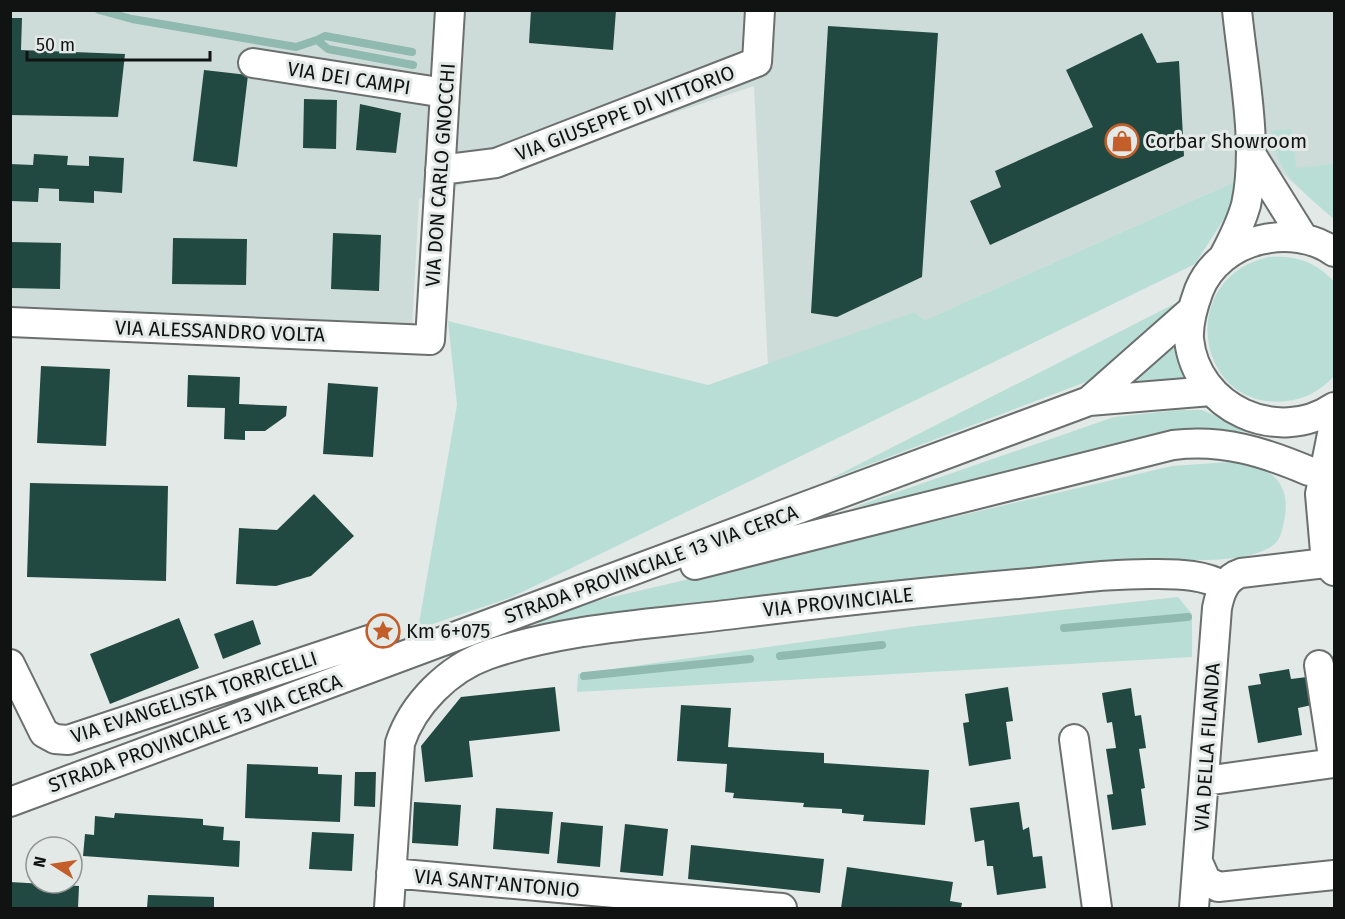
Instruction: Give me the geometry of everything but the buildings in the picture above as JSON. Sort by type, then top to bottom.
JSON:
[{"type":"street","name":"VIA DON CARLO GNOCCHI","points":[[430,340],[450,10]]},
{"type":"street","name":"VIA GIUSEPPE DI VITTORIO","points":[[440,170],[496,163],[757,63],[760,10]]},
{"type":"street","points":[[1224,256],[1240,225],[1246,203],[1251,154],[1237,10]]},
{"type":"street","name":"VIA DEI CAMPI","points":[[253,63],[445,93]]},
{"type":"street","points":[[1251,154],[1304,239]]},
{"type":"street","name":"STRADA PROVINCIALE 13 VIA CERCA","points":[[1335,252],[1304,239],[1276,236],[1249,242],[1224,256],[1202,281],[1191,312],[1189,339],[1194,358],[1211,391],[1233,410],[1261,421],[1286,424],[1312,419],[1335,407]]},
{"type":"street","name":"STRADA PROVINCIALE 13 VIA CERCA","points":[[1089,400],[1191,312]]},
{"type":"street","name":"VIA ALESSANDRO VOLTA","points":[[10,322],[430,340]]},
{"type":"street","name":"STRADA PROVINCIALE 13 VIA CERCA","points":[[16,794],[542,605],[1089,400],[1211,391]]},
{"type":"street","points":[[1261,421],[1295,452],[1325,461]]},
{"type":"street","points":[[542,605],[1173,445],[1227,444],[1268,454],[1325,461]]},
{"type":"street","points":[[1224,586],[1235,575],[1241,573],[1332,565],[1325,461]]},
{"type":"street","name":"VIA PROVINCIALE","points":[[391,873],[398,766],[405,729],[419,706],[439,686],[455,673],[486,656],[549,638],[866,598],[1134,574],[1195,576],[1224,586]]},
{"type":"street","name":"VIA DELLA FILANDA","points":[[1196,909],[1216,608],[1224,586]]},
{"type":"street","name":"VIA EVANGELISTA TORRICELLI","points":[[10,664],[44,733],[55,739],[68,740],[384,634]]},
{"type":"street","points":[[1205,781],[1335,763],[1319,665]]},
{"type":"street","points":[[1074,739],[1097,909]]},
{"type":"street","points":[[1198,862],[1206,880],[1218,887],[1335,875]]},
{"type":"street","points":[[389,909],[391,873]]},
{"type":"street","name":"VIA SANT'ANTONIO","points":[[391,873],[782,909]]},
{"type":"street","points":[[1196,909],[1218,887]]},
{"type":"shaded area","points":[[11,11],[1232,11],[1241,179],[925,320],[914,312],[768,366],[754,86],[419,199],[412,329],[11,313]]},
{"type":"shaded area","points":[[1241,11],[1334,11],[1334,219],[1255,149]]},
{"type":"green space","points":[[1292,129],[1296,168],[1334,164],[1334,219],[1302,191],[1279,159],[1271,131]]},
{"type":"green space","points":[[1241,179],[1229,211],[1195,264],[512,597],[418,629],[457,405],[448,321],[708,385],[914,312],[925,320]]},
{"type":"green space","points":[[1269,257],[1288,257],[1305,261],[1320,269],[1334,282],[1334,376],[1313,393],[1287,401],[1256,399],[1232,386],[1216,366],[1208,341],[1209,314],[1219,289],[1239,269]]},
{"type":"green space","points":[[1178,302],[1152,340],[1096,378],[826,481]]},
{"type":"green space","points":[[1175,347],[1185,381],[1123,388]]},
{"type":"green space","points":[[1179,410],[1202,410],[1255,433],[1206,428],[1187,430],[951,491],[851,508],[1114,417]]},
{"type":"green space","points":[[1230,462],[1258,467],[1268,472],[1282,488],[1286,511],[1280,536],[1272,546],[1258,553],[1233,558],[1169,561],[524,633],[557,610],[1172,466]]},
{"type":"green space","points":[[1178,597],[1192,614],[1192,657],[577,692],[578,674],[916,626]]},
{"type":"waterway","points":[[99,10],[132,19],[296,47],[317,40],[328,49],[413,65]]},
{"type":"waterway","points":[[317,40],[325,36],[412,52]]},
{"type":"waterway","points":[[1064,628],[1188,617]]},
{"type":"waterway","points":[[780,656],[882,645]]},
{"type":"waterway","points":[[584,676],[750,659]]},
{"type":"place","name":"Corbar Showroom","points":[[1122,141]]},
{"type":"place","name":"Km 6+075","points":[[383,631]]}]
